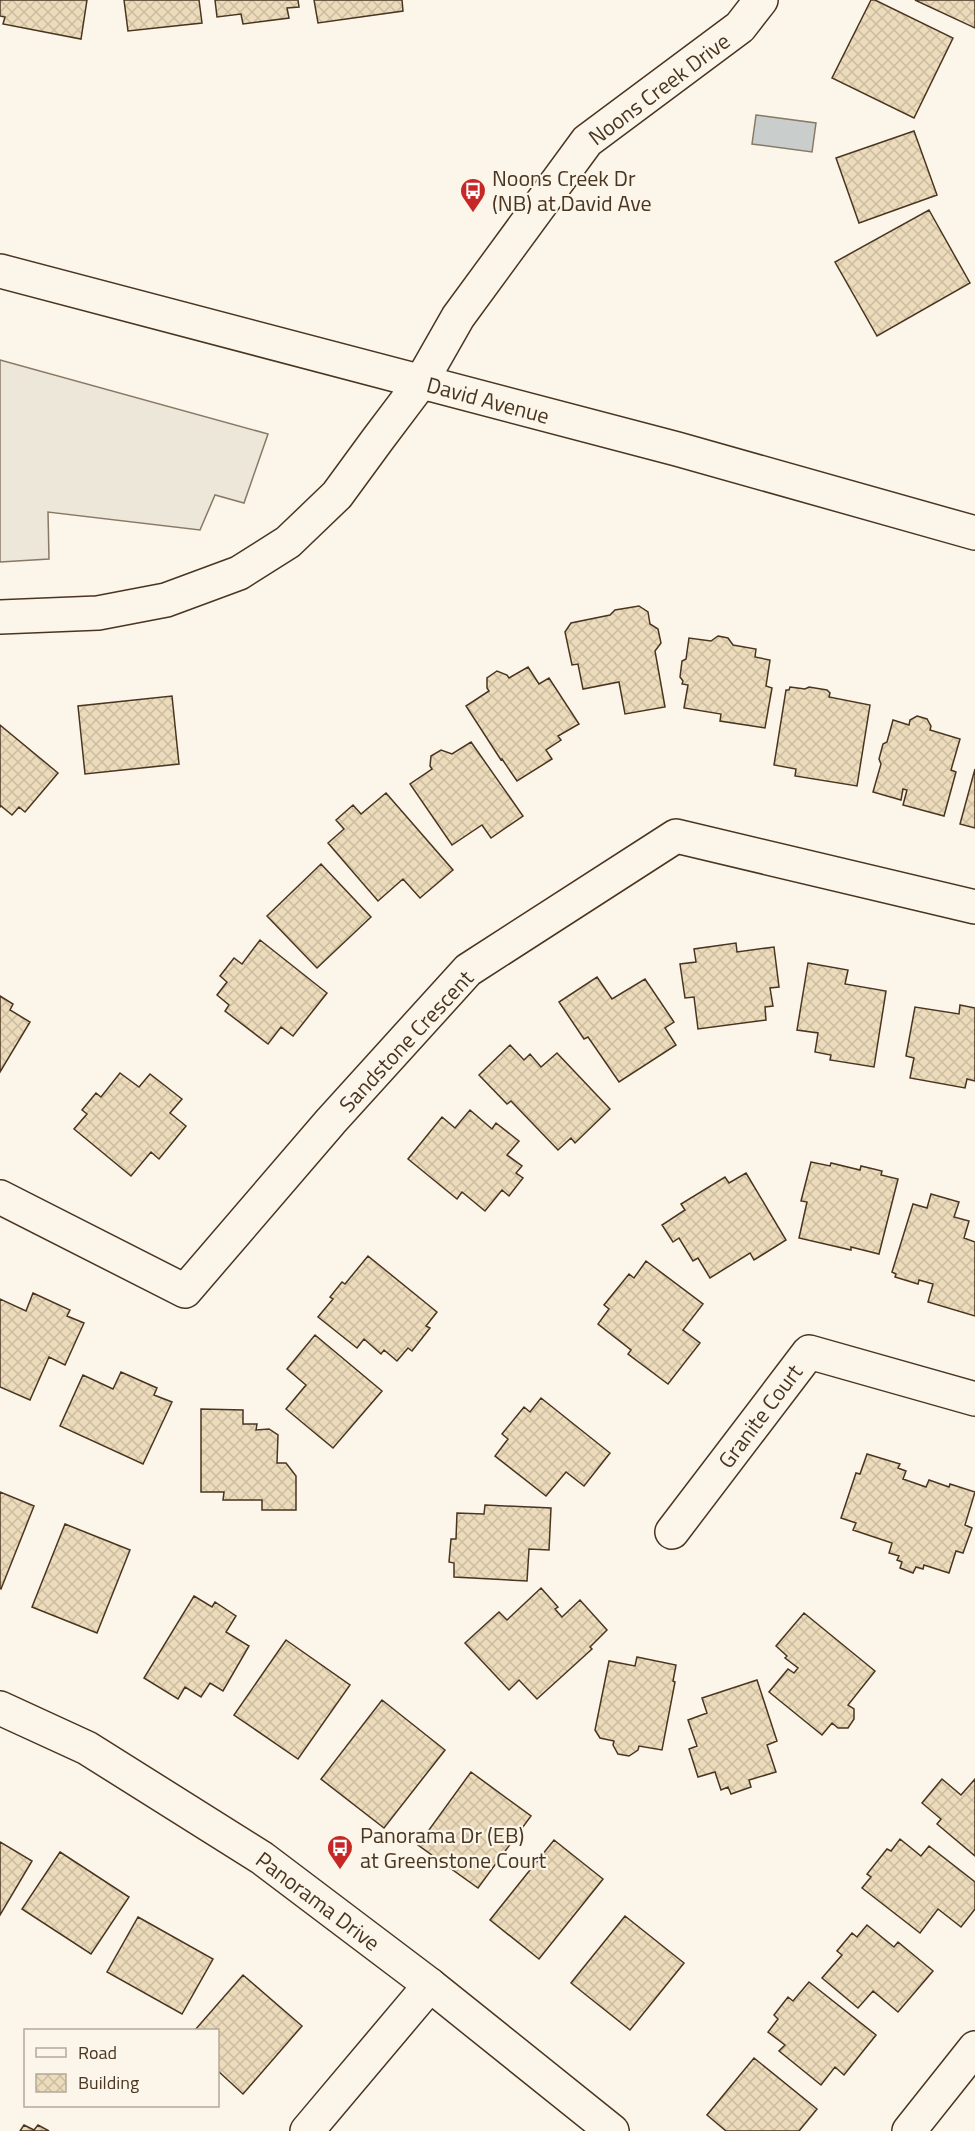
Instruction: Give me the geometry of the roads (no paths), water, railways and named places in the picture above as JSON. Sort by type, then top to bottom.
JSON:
[{"type":"street","name":"Noons Creek Drive","points":[[0,617],[98,613],[166,600],[239,573],[288,542],[337,495],[421,382],[458,317],[587,141],[740,27],[761,0]]},
{"type":"street","name":"David Avenue","points":[[0,271],[676,449],[975,533]]},
{"type":"street","name":"Sandstone Crescent","points":[[0,1197],[184,1291],[331,1121],[468,970],[676,836],[975,907]]},
{"type":"street","name":"Granite Court","points":[[672,1532],[808,1352],[975,1400]]},
{"type":"street","name":"Panorama Drive","points":[[0,1708],[87,1748],[262,1858],[430,1985],[612,2131]]},
{"type":"street","points":[[308,2131],[430,1985]]},
{"type":"street","points":[[909,2131],[975,2048]]},
{"type":"place","name":"Noons Creek Dr (NB) at David Ave","points":[[473,214]]},
{"type":"place","name":"Panorama Dr (EB) at Greenstone Court","points":[[340,1871]]}]
